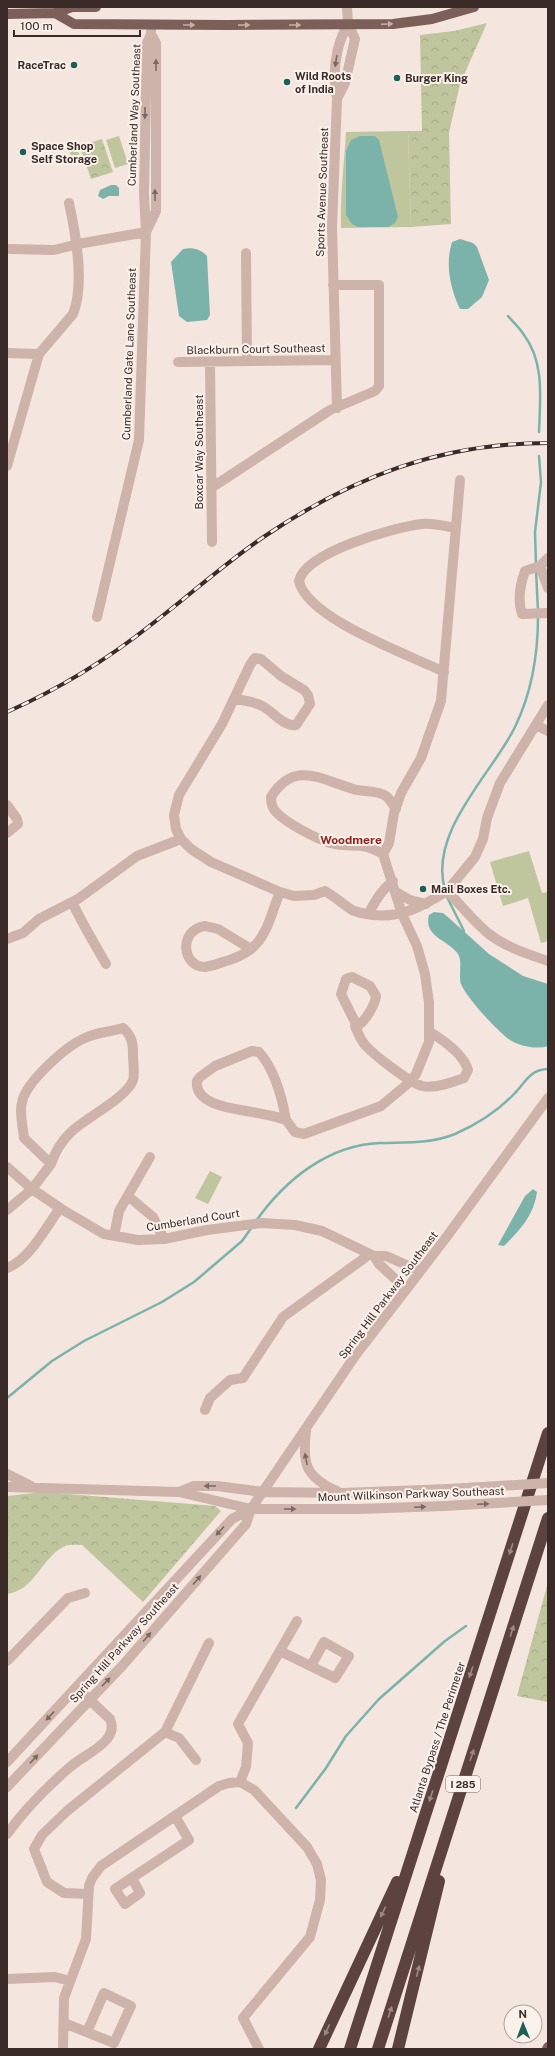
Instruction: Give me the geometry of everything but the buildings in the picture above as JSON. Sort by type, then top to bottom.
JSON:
[{"type":"highway","name":"Atlanta Bypass / The Perimeter","points":[[350,2049],[548,1433]]},
{"type":"highway","name":"I 285","points":[[378,2049],[548,1518]]},
{"type":"highway","points":[[398,2049],[460,1793]]},
{"type":"highway","points":[[319,2049],[418,1839]]},
{"type":"main road","points":[[7,14],[50,11],[72,7],[96,7]]},
{"type":"main road","points":[[50,11],[74,24],[151,29],[422,21],[474,7]]},
{"type":"street","name":"Sports Avenue Southeast","points":[[337,99],[345,83],[355,39],[348,24],[347,7]]},
{"type":"street","name":"Sports Avenue Southeast","points":[[337,408],[334,360],[332,227],[337,99],[333,81],[340,37],[348,24]]},
{"type":"street","name":"Cumberland Way Southeast","points":[[146,232],[156,211],[156,43],[151,29]]},
{"type":"street","points":[[7,466],[39,354],[73,314],[76,307],[78,244],[69,204]]},
{"type":"street","points":[[10,249],[54,250],[78,244],[146,232]]},
{"type":"street","name":"Cumberland Gate Lane Southeast","points":[[97,617],[139,440],[146,232]]},
{"type":"street","points":[[246,253],[246,361]]},
{"type":"street","points":[[211,488],[337,408],[375,391],[379,386],[379,285],[333,285]]},
{"type":"street","points":[[7,353],[39,354]]},
{"type":"street","name":"Blackburn Court Southeast","points":[[178,362],[334,360]]},
{"type":"street","name":"Boxcar Way Southeast","points":[[210,362],[212,542]]},
{"type":"street","points":[[383,854],[389,843],[401,793],[421,758],[429,740],[441,701],[460,480]]},
{"type":"street","points":[[444,672],[338,622],[310,600],[299,581],[302,572],[325,555],[381,532],[423,524],[441,525],[455,528]]},
{"type":"street","points":[[548,558],[540,566],[525,570],[520,585],[520,606],[522,614],[548,613]]},
{"type":"street","points":[[540,566],[548,588]]},
{"type":"street","points":[[234,699],[263,706],[285,723],[296,725],[310,704],[308,695],[304,690],[289,682],[261,659],[256,658],[250,665],[214,738],[179,795],[174,815],[176,829],[181,839],[191,850],[211,862],[280,892],[294,896],[314,895],[324,890],[353,910],[389,917],[402,914],[426,904],[447,891],[475,857],[483,839],[487,818],[500,783],[548,705]]},
{"type":"street","points":[[536,724],[548,731]]},
{"type":"street","points":[[286,1120],[218,1106],[202,1096],[198,1089],[197,1081],[215,1066],[252,1051],[259,1052],[268,1065],[278,1089],[286,1120],[295,1132],[304,1134],[310,1132],[381,1106],[411,1081],[416,1074],[429,1042],[430,1003],[425,974],[417,946],[402,914],[393,881],[383,854],[367,846],[330,843],[301,829],[276,812],[271,798],[277,788],[285,780],[295,776],[310,774],[360,791],[386,796],[396,809]]},
{"type":"street","points":[[7,805],[18,824],[14,830],[7,833]]},
{"type":"street","points":[[7,939],[24,933],[39,919],[72,902],[137,856],[181,839]]},
{"type":"street","points":[[368,914],[378,896],[386,886],[393,881]]},
{"type":"street","points":[[447,891],[488,933],[498,940],[513,948],[548,961]]},
{"type":"street","points":[[251,949],[218,929],[205,926],[195,928],[188,936],[186,946],[188,954],[196,964],[206,967],[240,957],[256,946],[270,921],[280,892]]},
{"type":"street","points":[[396,892],[406,899],[426,904]]},
{"type":"street","points":[[72,902],[79,918],[91,935],[106,964]]},
{"type":"street","points":[[355,1026],[361,1024],[375,1002],[376,996],[370,986],[352,977],[346,979],[341,994],[359,1037],[368,1048],[411,1081],[423,1086],[437,1085],[459,1080],[467,1075],[467,1065],[452,1049],[430,1032]]},
{"type":"street","points":[[7,1210],[32,1189],[51,1164],[56,1150],[69,1133],[104,1108],[128,1087],[133,1080],[133,1044],[130,1034],[123,1028],[98,1033],[75,1043],[62,1052],[39,1075],[24,1095],[22,1110],[24,1138],[51,1164]]},
{"type":"street","name":"Spring Hill Parkway Southeast","points":[[7,1787],[123,1665],[246,1524],[252,1509],[263,1492],[355,1356],[548,1098]]},
{"type":"street","points":[[114,1236],[119,1211],[150,1157]]},
{"type":"street","name":"Cumberland Court","points":[[7,1167],[32,1189],[60,1208],[104,1234],[138,1240],[164,1239],[207,1230],[262,1223],[295,1225],[322,1231],[372,1255],[386,1256],[420,1271]]},
{"type":"street","points":[[128,1196],[153,1217],[164,1239]]},
{"type":"street","points":[[7,1268],[30,1250],[60,1208]]},
{"type":"street","points":[[205,1410],[210,1398],[230,1380],[243,1378],[282,1317],[372,1255]]},
{"type":"street","name":"Cumberland Court","points":[[372,1255],[379,1264],[406,1289]]},
{"type":"street","points":[[306,1429],[304,1456],[311,1475],[326,1486],[342,1493]]},
{"type":"street","points":[[7,1474],[28,1485],[49,1489]]},
{"type":"street","name":"Mount Wilkinson Parkway Southeast","points":[[179,1492],[194,1486],[217,1486],[263,1492],[342,1493],[548,1483]]},
{"type":"street","points":[[7,1487],[179,1492],[252,1509]]},
{"type":"street","name":"Mount Wilkinson Parkway Southeast","points":[[252,1509],[358,1510],[548,1500]]},
{"type":"street","name":"Spring Hill Parkway Southeast","points":[[7,1762],[232,1519],[252,1509]]},
{"type":"street","points":[[8,1657],[68,1598],[85,1593]]},
{"type":"street","points":[[240,1782],[246,1767],[248,1743],[238,1724],[297,1621]]},
{"type":"street","points":[[88,1894],[64,1893],[47,1882],[34,1849],[42,1835],[67,1811],[165,1732],[209,1643]]},
{"type":"street","points":[[280,1650],[311,1666]]},
{"type":"street","points":[[7,1834],[32,1803],[54,1781],[108,1738],[112,1729],[110,1719],[77,1688]]},
{"type":"street","points":[[165,1732],[179,1738],[196,1760]]},
{"type":"street","points":[[63,2049],[64,1998],[86,1939],[88,1894],[92,1878],[101,1866],[219,1786],[240,1782],[254,1790],[300,1838],[312,1855],[321,1880],[320,1900],[310,1937],[243,2018],[259,2049]]},
{"type":"street","points":[[132,1878],[189,1840],[175,1816]]},
{"type":"street","points":[[7,1979],[55,1977],[70,1981]]},
{"type":"street","points":[[64,2023],[114,2043],[131,2006],[104,1994],[87,2032]]},
{"type":"green space","points":[[487,23],[460,84],[449,133],[451,224],[411,227],[408,131],[422,131],[420,35],[454,31]]},
{"type":"green space","points":[[408,131],[411,227],[341,228],[346,132]]},
{"type":"green space","points":[[119,136],[128,164],[115,168],[106,140]]},
{"type":"green space","points":[[102,139],[113,172],[91,179],[80,146]]},
{"type":"green space","points":[[77,147],[81,162],[73,164],[69,149]]},
{"type":"green space","points":[[529,851],[542,893],[548,892],[548,941],[541,943],[528,898],[503,906],[490,862]]},
{"type":"green space","points":[[210,1171],[222,1177],[208,1204],[195,1198]]},
{"type":"green space","points":[[43,1492],[215,1506],[221,1511],[143,1602],[82,1545],[65,1546],[55,1552],[31,1581],[16,1592],[7,1594],[7,1496]]},
{"type":"green space","points":[[548,1582],[548,1702],[517,1696]]},
{"type":"water","points":[[360,136],[375,136],[379,140],[398,217],[395,223],[388,227],[358,227],[352,224],[346,215],[346,151],[351,140]]},
{"type":"water","points":[[111,185],[116,185],[119,188],[119,196],[109,196],[103,199],[98,196],[100,190]]},
{"type":"water","points":[[460,239],[473,243],[477,247],[489,280],[482,297],[468,309],[460,309],[451,284],[450,276],[449,259],[452,242]]},
{"type":"water","points":[[183,249],[196,249],[207,256],[210,315],[207,320],[187,322],[179,316],[171,262]]},
{"type":"water","points":[[434,912],[443,913],[489,954],[523,976],[548,984],[548,1046],[539,1048],[523,1046],[514,1042],[504,1036],[482,1014],[461,984],[460,961],[458,954],[449,945],[438,938],[430,928],[428,922],[429,915]]},
{"type":"water","points":[[533,1189],[537,1192],[533,1208],[525,1222],[504,1246],[498,1245],[525,1196]]},
{"type":"waterway","points":[[508,316],[522,332],[531,346],[535,357],[540,382],[539,432]]},
{"type":"waterway","points":[[536,565],[535,532],[541,482],[539,456]]},
{"type":"waterway","points":[[536,570],[538,611]]},
{"type":"waterway","points":[[445,890],[442,868],[446,847],[454,825],[465,804],[505,745],[515,727],[526,700],[533,673],[537,645],[538,616]]},
{"type":"waterway","points":[[447,897],[464,931]]},
{"type":"waterway","points":[[256,1221],[280,1192],[294,1179],[309,1167],[326,1158],[343,1150],[361,1145],[427,1141],[455,1134],[472,1126],[495,1111],[533,1074],[539,1070],[548,1069]]},
{"type":"waterway","points":[[7,1398],[52,1361],[84,1341],[162,1302],[194,1282],[242,1241],[252,1227]]},
{"type":"waterway","points":[[296,1808],[326,1768],[346,1736],[379,1699],[445,1641],[466,1626]]},
{"type":"railway","points":[[7,712],[64,683],[100,661],[135,637],[250,546],[298,515],[331,497],[399,467],[434,457],[471,449],[548,443]]},
{"type":"place","name":"RaceTrac","points":[[74,65]]},
{"type":"place","name":"Burger King","points":[[397,78]]},
{"type":"place","name":"Wild Roots of India","points":[[287,82]]},
{"type":"place","name":"Space Shop Self Storage","points":[[23,152]]},
{"type":"place","name":"Mail Boxes Etc.","points":[[423,889]]},
{"type":"district","name":"Woodmere","points":[[351,840]]}]
